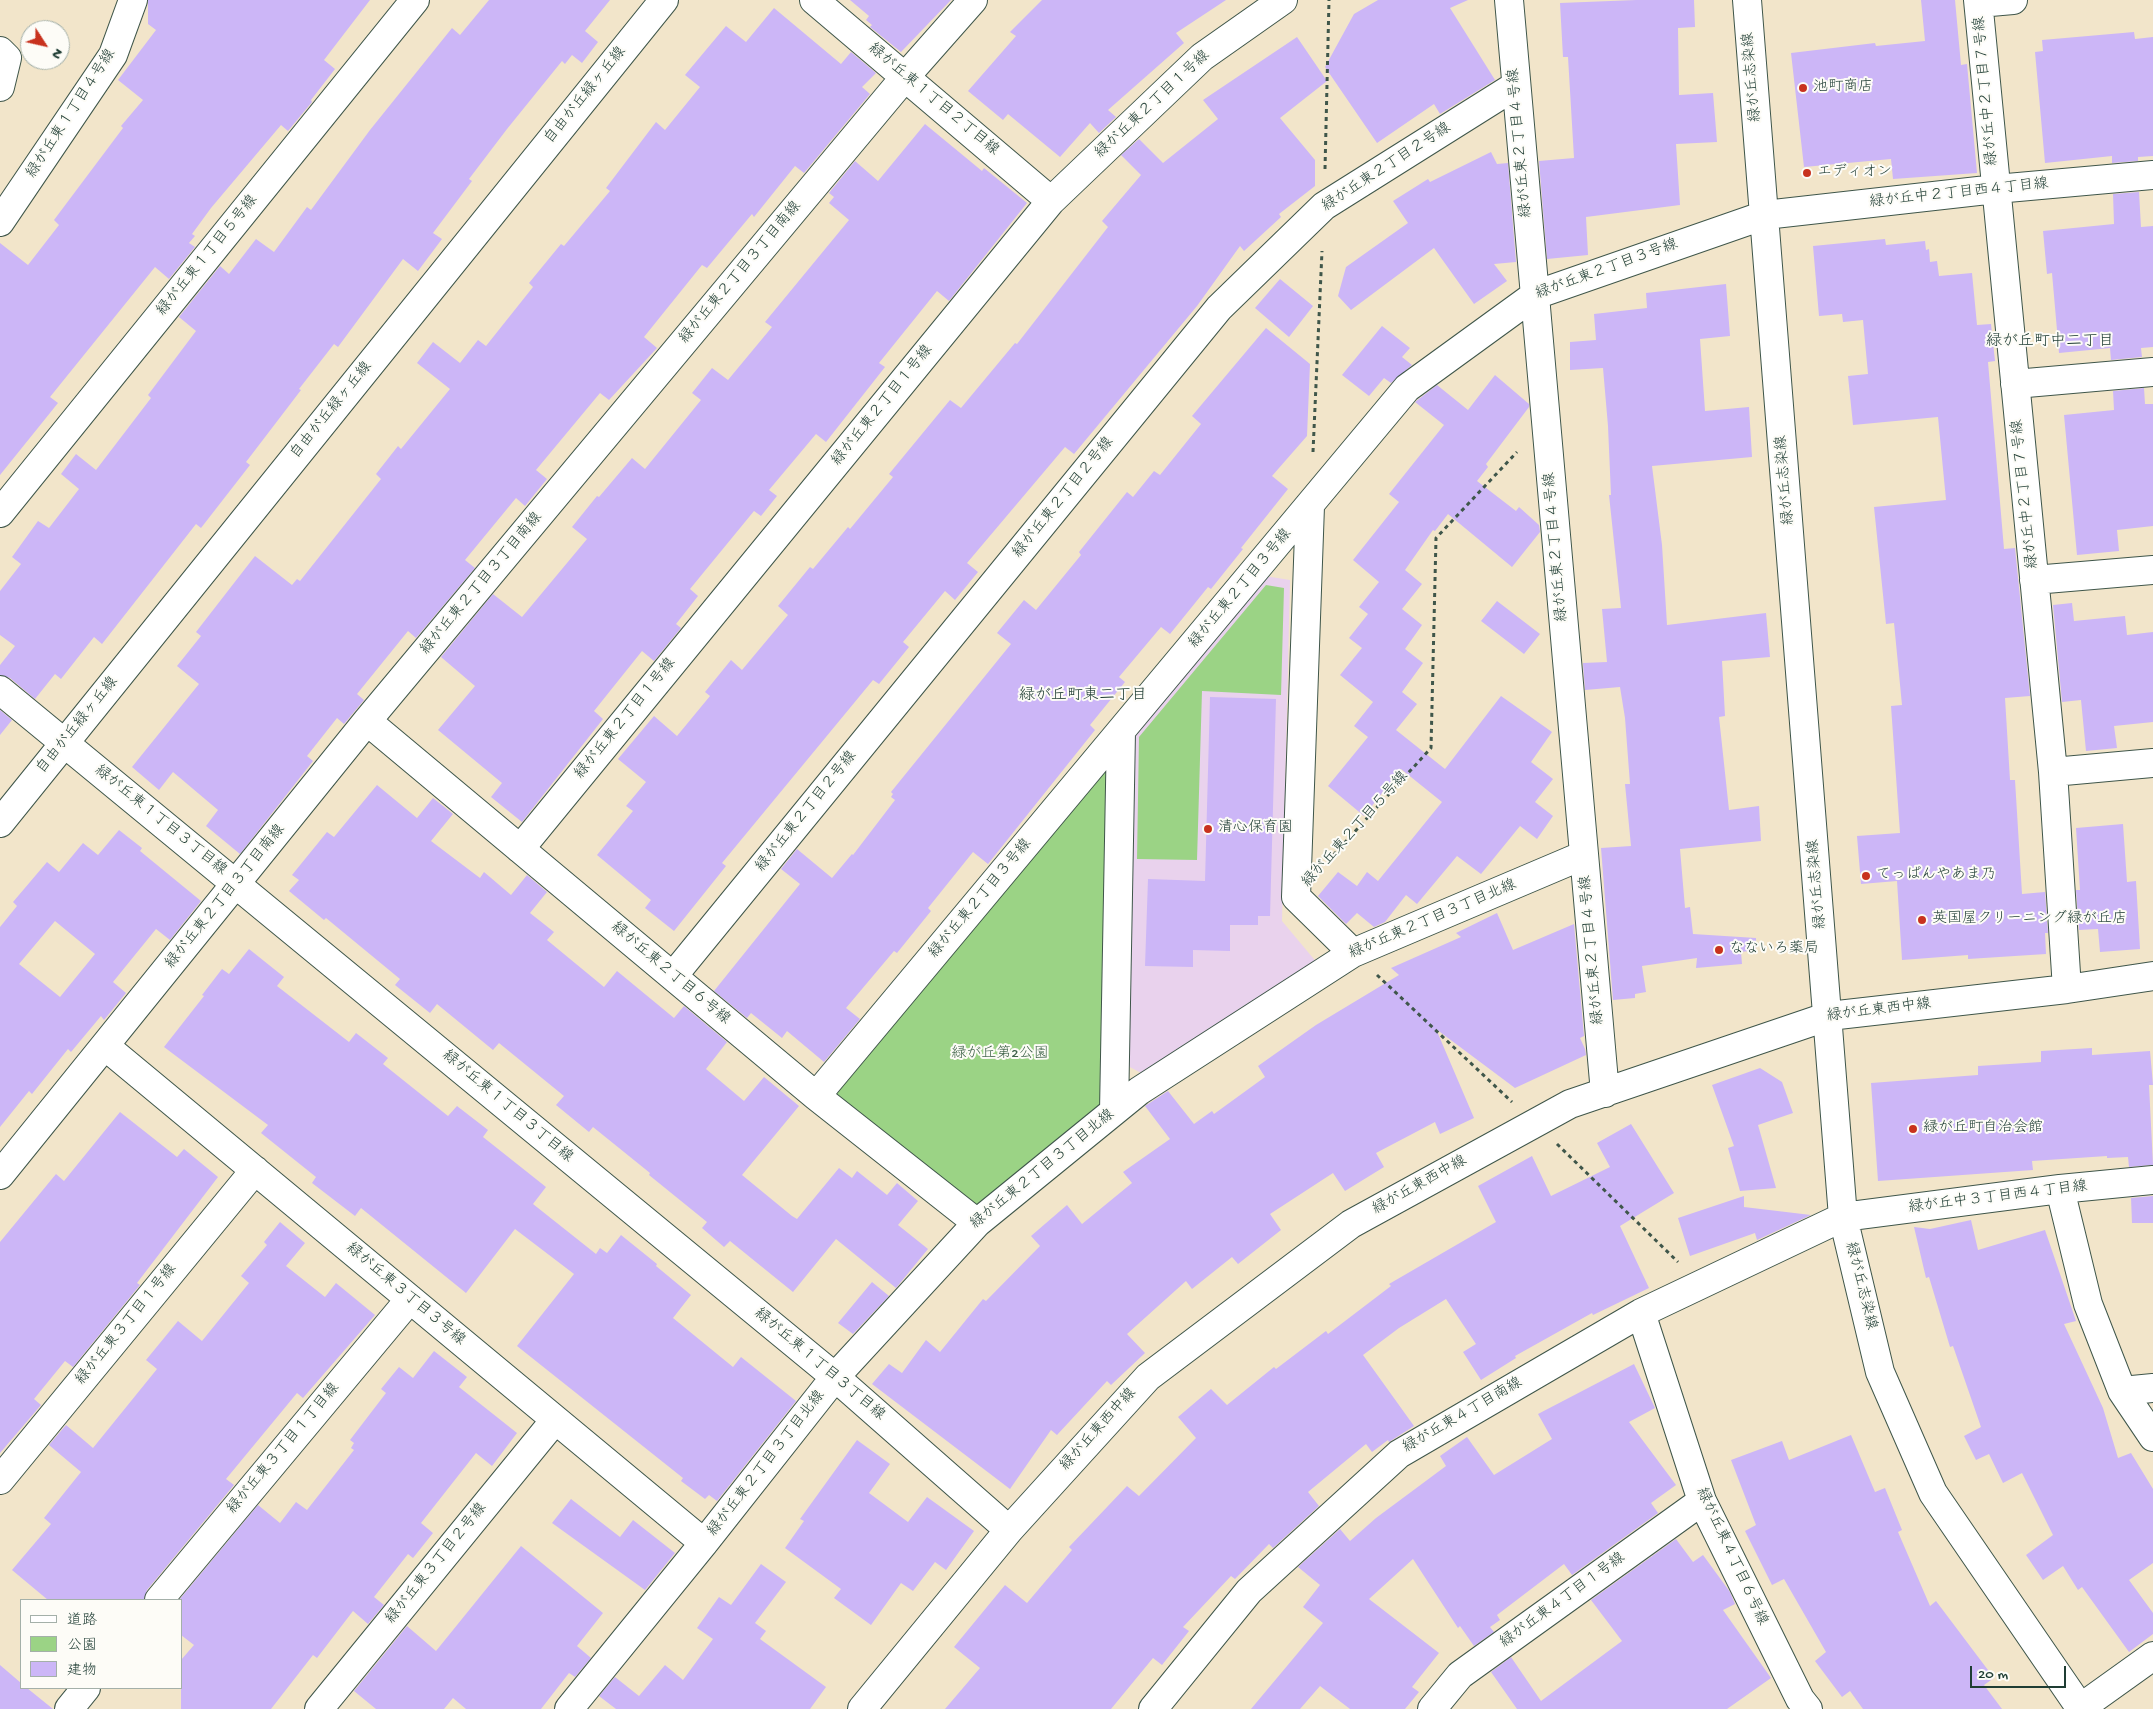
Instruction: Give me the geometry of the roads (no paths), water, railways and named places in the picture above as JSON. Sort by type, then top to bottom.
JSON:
[{"type":"street","name":"緑が丘東１丁目４号線","points":[[0,222],[113,55],[133,0]]},
{"type":"street","name":"緑が丘東１丁目５号線","points":[[0,513],[415,0]]},
{"type":"street","name":"自由が丘緑ヶ丘線","points":[[0,823],[664,0]]},
{"type":"street","name":"緑が丘東１丁目２丁目線","points":[[814,0],[1051,201]]},
{"type":"street","name":"緑が丘東２丁目３丁目南線","points":[[0,1175],[367,721],[905,77],[973,0]]},
{"type":"street","name":"緑が丘東２丁目１号線","points":[[520,849],[1051,201],[1202,57],[1283,0]]},
{"type":"street","name":"緑が丘東２丁目４号線","points":[[1509,0],[1515,86],[1605,1093]]},
{"type":"street","name":"緑が丘志染線","points":[[1747,0],[1829,1016],[1843,1217],[1880,1372],[1933,1493],[2080,1709]]},
{"type":"street","points":[[1978,2],[2013,0]]},
{"type":"street","name":"緑が丘中２丁目７号線","points":[[1978,2],[2053,772],[2067,989]]},
{"type":"street","points":[[0,52],[7,58],[0,87]]},
{"type":"street","name":"緑が丘東２丁目２号線","points":[[673,976],[1219,308],[1324,206],[1515,86]]},
{"type":"street","name":"緑が丘中２丁目西４丁目線","points":[[1765,215],[1996,189],[2153,176]]},
{"type":"street","name":"緑が丘東２丁目３号線","points":[[816,1096],[1407,388],[1535,295],[1765,215]]},
{"type":"street","points":[[2015,384],[2153,372]]},
{"type":"street","name":"緑が丘東２丁目５号線","points":[[1310,506],[1296,897],[1353,953]]},
{"type":"street","points":[[2034,580],[2153,570]]},
{"type":"street","name":"緑が丘東１丁目３丁目線","points":[[0,690],[834,1377],[1009,1530]]},
{"type":"street","name":"緑が丘東２丁目６号線","points":[[367,721],[816,1096],[976,1223]]},
{"type":"street","points":[[1114,1111],[1121,732]]},
{"type":"street","points":[[2053,772],[2153,763]]},
{"type":"street","name":"緑が丘東２丁目３丁目北線","points":[[569,1709],[704,1543],[834,1377],[976,1223],[1139,1091],[1353,953],[1584,855]]},
{"type":"street","name":"緑が丘東西中線","points":[[862,1709],[1009,1530],[1148,1377],[1351,1224],[1570,1104],[1829,1016],[2067,989],[2153,976]]},
{"type":"street","name":"緑が丘東３丁目３号線","points":[[105,1046],[704,1543]]},
{"type":"street","name":"緑が丘東３丁目１号線","points":[[0,1480],[255,1170]]},
{"type":"street","name":"緑が丘中３丁目西４丁目線","points":[[1843,1217],[2060,1189],[2153,1180]]},
{"type":"street","points":[[2060,1189],[2088,1304],[2122,1391],[2153,1437]]},
{"type":"street","name":"緑が丘東４丁目南線","points":[[1153,1709],[1249,1591],[1398,1454],[1641,1313],[1843,1217]]},
{"type":"street","name":"緑が丘東３丁目１丁目線","points":[[160,1599],[410,1299]]},
{"type":"street","name":"緑が丘東４丁目６号線","points":[[1641,1313],[1702,1501],[1798,1706]]},
{"type":"street","points":[[2122,1391],[2153,1388]]},
{"type":"street","name":"緑が丘東３丁目２号線","points":[[318,1709],[555,1420]]},
{"type":"street","name":"緑が丘東４丁目１号線","points":[[1432,1709],[1460,1675],[1702,1501]]},
{"type":"street","points":[[2080,1709],[2153,1656]]},
{"type":"street","points":[[69,1709],[85,1689]]},
{"type":"place","name":"池町商店","points":[[1803,88]]},
{"type":"place","name":"エディオン","points":[[1807,173]]},
{"type":"place","name":"清心保育園","points":[[1208,829]]},
{"type":"place","name":"てっぱんやあま乃","points":[[1866,876]]},
{"type":"place","name":"英国屋クリーニング緑が丘店","points":[[1922,920]]},
{"type":"place","name":"なないろ薬局","points":[[1719,950]]},
{"type":"place","name":"緑が丘町自治会館","points":[[1913,1129]]},
{"type":"district","name":"緑が丘町中二丁目","points":[[2050,343]]},
{"type":"district","name":"緑が丘町東二丁目","points":[[1083,697]]},
{"type":"park label","name":"緑が丘第2公園","points":[[1000,1055]]}]
